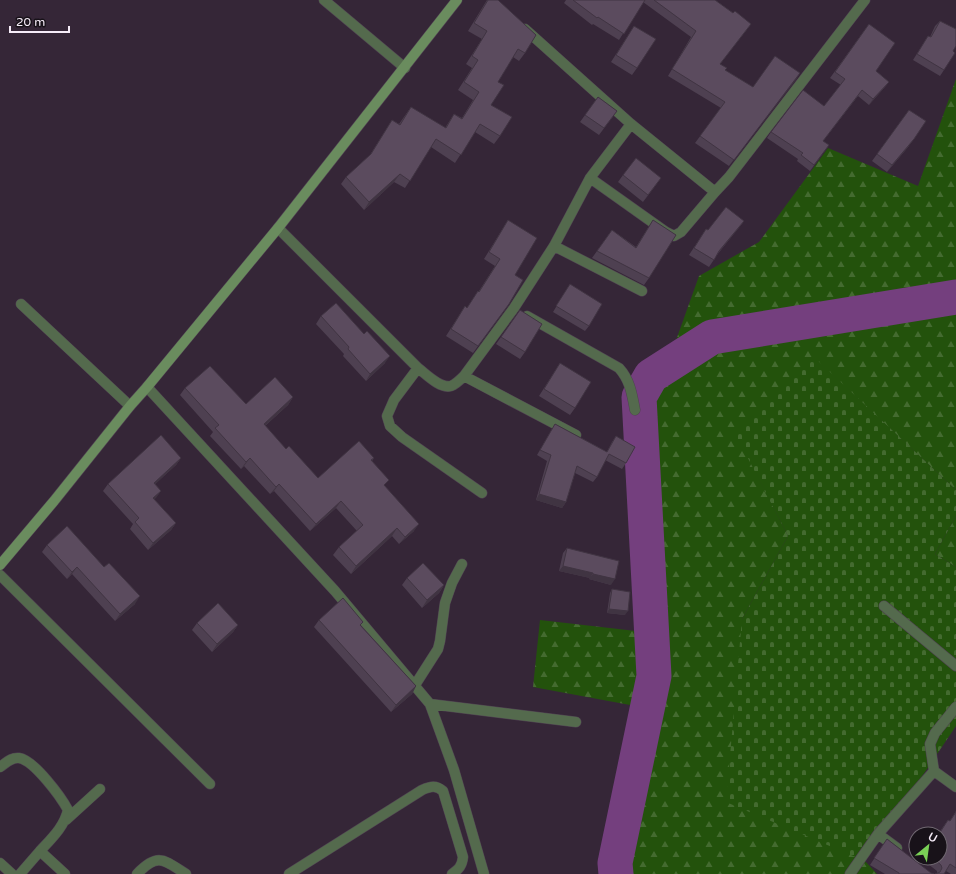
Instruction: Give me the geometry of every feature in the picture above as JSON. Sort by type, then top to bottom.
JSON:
[{"type":"street","points":[[324,0],[405,68]]},
{"type":"street","points":[[0,565],[278,228],[457,0]]},
{"type":"street","points":[[590,178],[666,232],[674,236],[681,232],[734,171],[865,0]]},
{"type":"street","points":[[516,21],[631,124],[715,192]]},
{"type":"street","points":[[278,228],[418,368],[442,386],[449,387],[455,385],[464,376],[514,308],[554,246],[590,178],[631,124]]},
{"type":"street","points":[[554,246],[642,291]]},
{"type":"street","points":[[21,304],[130,406]]},
{"type":"street","points":[[514,308],[619,368],[626,376],[631,390],[635,410]]},
{"type":"street","points":[[418,368],[394,400],[387,416],[390,426],[402,437],[482,493]]},
{"type":"street","points":[[464,376],[576,435]]},
{"type":"street","points":[[147,387],[335,591],[430,704],[454,770],[484,874]]},
{"type":"street","points":[[415,685],[438,649],[445,603],[452,582],[462,564]]},
{"type":"street","points":[[0,575],[210,784]]},
{"type":"street","points":[[884,606],[956,666]]},
{"type":"street","points":[[430,704],[576,722]]},
{"type":"street","points":[[956,706],[935,733],[930,744],[934,771],[956,788]]},
{"type":"street","points":[[0,767],[10,759],[19,758],[30,762],[61,798],[68,810],[66,820]]},
{"type":"street","points":[[850,874],[878,834],[934,771]]},
{"type":"street","points":[[289,874],[422,790],[434,786],[443,791],[464,857],[459,869],[452,874]]},
{"type":"street","points":[[20,874],[57,833],[66,820],[100,789]]},
{"type":"street","points":[[878,834],[907,856]]},
{"type":"street","points":[[40,851],[65,874]]},
{"type":"street","points":[[137,874],[144,866],[155,860],[164,861],[186,874]]},
{"type":"street","points":[[0,863],[12,874]]},
{"type":"green space","points":[[956,79],[956,490],[815,359],[735,431],[788,536],[742,619],[865,861],[877,874],[615,874],[629,776],[657,710],[533,687],[540,620],[662,634],[650,529],[635,455],[699,276],[759,242],[828,148],[918,186]]},
{"type":"green space","points":[[815,358],[956,490],[956,516],[935,554],[956,567],[956,726],[865,861],[726,802],[742,619],[788,536],[734,431]]},
{"type":"green space","points":[[956,516],[956,567],[935,554]]},
{"type":"building","points":[[488,0],[498,0],[536,35],[525,53],[518,49],[498,82],[504,85],[491,105],[512,117],[500,136],[480,124],[461,155],[436,139],[410,181],[400,174],[369,202],[346,177],[371,154],[392,120],[400,125],[411,107],[446,128],[454,114],[462,119],[479,92],[464,82],[478,60],[472,56],[487,31],[474,23]]},
{"type":"building","points":[[573,0],[645,0],[624,34],[598,17],[597,18]]},
{"type":"building","points":[[654,0],[715,0],[733,13],[735,11],[751,24],[720,64],[727,68],[725,70],[753,87],[775,56],[800,73],[734,160],[700,136],[725,102],[672,69],[696,31]]},
{"type":"building","points":[[940,21],[956,29],[956,46],[953,51],[955,53],[944,70],[917,54],[928,36],[931,37]]},
{"type":"building","points":[[869,24],[895,43],[876,71],[889,82],[873,99],[862,90],[823,141],[829,145],[814,165],[801,155],[803,153],[771,132],[803,90],[824,106],[845,79],[835,72]]},
{"type":"building","points":[[634,26],[656,39],[637,68],[616,55]]},
{"type":"building","points":[[598,97],[617,111],[604,128],[585,115]]},
{"type":"building","points":[[909,110],[926,121],[914,139],[892,165],[877,154]]},
{"type":"building","points":[[636,158],[661,178],[648,195],[623,175]]},
{"type":"building","points":[[726,207],[744,221],[719,251],[714,260],[694,248],[706,229],[708,230]]},
{"type":"building","points":[[508,220],[537,238],[515,275],[523,280],[509,304],[478,346],[451,329],[465,306],[467,308],[478,291],[479,292],[500,259],[489,252]]},
{"type":"building","points":[[653,220],[676,235],[649,278],[597,251],[612,230],[636,248]]},
{"type":"building","points":[[570,284],[602,304],[589,326],[556,306]]},
{"type":"building","points":[[336,303],[364,334],[367,331],[390,356],[370,374],[348,349],[349,347],[321,316]]},
{"type":"building","points":[[520,310],[542,324],[525,352],[501,337]]},
{"type":"building","points":[[560,363],[591,382],[575,408],[544,389]]},
{"type":"building","points":[[210,366],[246,404],[275,377],[293,397],[264,424],[286,449],[289,446],[318,478],[359,441],[374,458],[371,460],[389,480],[384,485],[419,524],[405,537],[397,528],[356,566],[339,547],[363,525],[341,501],[316,524],[279,484],[276,487],[250,458],[246,462],[215,428],[219,425],[185,388]]},
{"type":"building","points":[[555,424],[607,452],[616,436],[635,447],[626,463],[609,454],[597,477],[577,466],[566,502],[539,494],[551,455],[540,450]]},
{"type":"building","points":[[161,435],[181,458],[154,483],[161,491],[153,498],[176,523],[153,543],[135,522],[139,518],[108,484]]},
{"type":"building","points":[[67,526],[104,567],[109,563],[140,596],[120,614],[77,567],[72,572],[47,545]]},
{"type":"building","points":[[567,548],[619,561],[615,579],[563,566]]},
{"type":"building","points":[[423,563],[444,585],[427,600],[407,578]]},
{"type":"building","points":[[612,589],[630,592],[628,611],[609,609]]},
{"type":"building","points":[[343,598],[363,622],[360,625],[416,686],[396,705],[319,620]]},
{"type":"building","points":[[218,603],[238,625],[217,644],[197,623]]},
{"type":"building","points":[[956,812],[956,868],[950,864],[944,874],[935,874],[940,872],[941,866],[948,866],[948,826],[944,826],[948,820],[950,821]]},
{"type":"building","points":[[887,839],[908,855],[908,866],[922,866],[934,874],[899,874],[874,858]]},
{"type":"waterway","points":[[616,874],[615,863],[654,676],[639,397],[651,376],[712,337],[956,297]]}]
